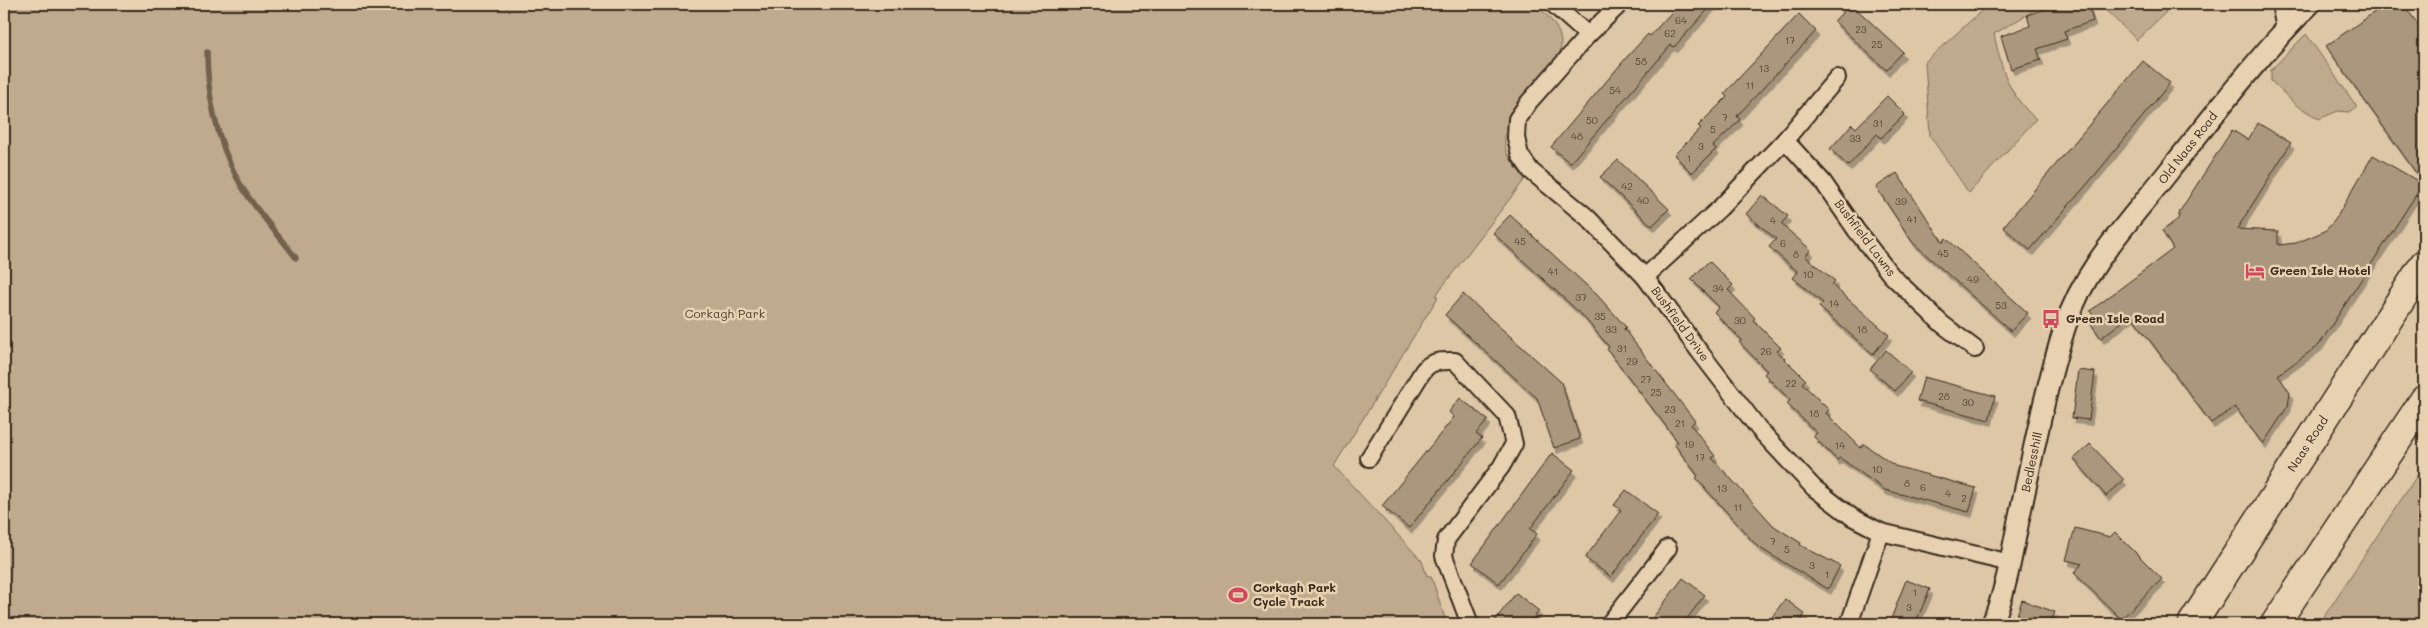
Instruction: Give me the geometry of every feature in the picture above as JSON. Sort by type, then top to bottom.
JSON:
[{"type":"highway","name":"Naas Road","points":[[2192,624],[2424,264]]},
{"type":"highway","points":[[2275,624],[2424,400]]},
{"type":"street","points":[[1552,4],[1588,35]]},
{"type":"street","name":"Bushfield Drive","points":[[1620,4],[1588,35],[1517,119],[1516,138],[1520,155],[1531,171],[1588,217],[1646,277],[1699,351],[1759,428],[1814,488],[1852,517],[1881,532],[2010,564]]},
{"type":"street","points":[[2280,4],[2285,29]]},
{"type":"street","name":"Old Naas Road","points":[[2076,300],[2096,263],[2285,29],[2310,4]]},
{"type":"street","points":[[1646,277],[1720,208],[1785,140],[1837,78]]},
{"type":"street","name":"Bushfield Lawns","points":[[1785,140],[1823,182],[1856,230],[1891,275],[1942,324],[1974,349]]},
{"type":"street","name":"Bedlesshill","points":[[1992,624],[2010,564],[2051,376],[2065,325],[2076,300]]},
{"type":"street","points":[[1369,458],[1426,366],[1437,361],[1455,361],[1507,416],[1514,444],[1502,467],[1446,540],[1444,556],[1470,624]]},
{"type":"street","points":[[1849,624],[1881,532]]},
{"type":"street","points":[[1610,624],[1668,548]]},
{"type":"green space","name":"Corkagh Park","points":[[4,4],[1536,4],[1556,27],[1561,40],[1561,47],[1559,56],[1530,88],[1512,114],[1507,127],[1505,140],[1507,153],[1525,179],[1439,291],[1436,296],[1438,297],[1334,466],[1422,561],[1427,576],[1431,576],[1447,624],[4,624]]},
{"type":"green space","points":[[1989,4],[2045,4],[1994,34],[2007,80],[2018,100],[2036,119],[1969,193],[1930,136],[1925,62]]},
{"type":"green space","points":[[2099,4],[2158,4],[2166,12],[2137,40]]},
{"type":"green space","points":[[2306,34],[2357,107],[2349,112],[2338,111],[2319,119],[2296,105],[2271,81],[2271,70]]},
{"type":"green space","points":[[2424,465],[2424,624],[2319,624]]},
{"type":"building","points":[[1679,4],[1713,4],[1674,47],[1671,45],[1570,163],[1551,147],[1626,58],[1648,34],[1650,36]]},
{"type":"building","points":[[1851,4],[1903,52],[1886,70],[1834,21]]},
{"type":"building","points":[[2061,4],[2088,4],[2093,21],[2064,31],[2067,39],[2037,49],[2041,60],[2011,69],[2001,36],[2030,26],[2027,15]]},
{"type":"building","points":[[2386,4],[2403,4],[2424,32],[2424,184],[2326,46]]},
{"type":"building","points":[[1799,14],[1816,31],[1737,116],[1740,120],[1713,146],[1716,149],[1692,173],[1674,155],[1701,128],[1698,126],[1727,97],[1724,94]]},
{"type":"building","points":[[2143,61],[2170,83],[2096,174],[2030,250],[2003,227]]},
{"type":"building","points":[[1887,96],[1905,114],[1881,138],[1877,134],[1848,166],[1830,149],[1852,124],[1856,128]]},
{"type":"building","name":"Green Isle Hotel","points":[[2258,123],[2291,143],[2237,229],[2278,231],[2278,245],[2296,243],[2325,231],[2335,220],[2373,155],[2423,184],[2319,345],[2278,375],[2290,393],[2288,406],[2263,444],[2235,407],[2211,423],[2131,315],[2101,338],[2089,321],[2095,318],[2090,311],[2173,249],[2162,231],[2178,219],[2180,211],[2232,130],[2248,140]]},
{"type":"building","points":[[1618,160],[1669,209],[1652,226],[1600,177]]},
{"type":"building","points":[[1897,173],[1943,242],[1946,238],[2028,313],[2011,331],[1913,243],[1876,187]]},
{"type":"building","points":[[1762,195],[1788,216],[1781,224],[1811,250],[1805,256],[1835,281],[1832,285],[1889,335],[1873,354],[1819,307],[1823,303],[1793,278],[1798,272],[1769,247],[1776,239],[1746,214]]},
{"type":"building","points":[[1510,215],[1597,295],[1626,327],[1624,329],[1695,421],[1691,425],[1715,456],[1712,458],[1774,526],[1801,543],[1800,545],[1840,566],[1828,589],[1758,547],[1696,478],[1698,476],[1674,444],[1678,442],[1607,349],[1609,347],[1582,315],[1493,233]]},
{"type":"building","points":[[1709,261],[1733,285],[1728,290],[1755,318],[1753,320],[1781,348],[1777,351],[1806,380],[1802,383],[1829,410],[1826,413],[1861,448],[1864,444],[1895,466],[1976,488],[1969,512],[1885,490],[1840,458],[1837,460],[1813,436],[1817,433],[1787,404],[1790,400],[1764,374],[1767,371],[1739,342],[1742,340],[1714,312],[1719,307],[1691,279]]},
{"type":"building","points":[[1463,294],[1561,382],[1580,439],[1554,448],[1537,398],[1445,315]]},
{"type":"building","points":[[1886,350],[1911,372],[1895,391],[1870,369]]},
{"type":"building","points":[[2078,370],[2095,372],[2089,420],[2072,418]]},
{"type":"building","points":[[1924,377],[1995,396],[1989,420],[1917,401]]},
{"type":"building","points":[[1460,398],[1488,420],[1476,434],[1482,438],[1409,528],[1382,506],[1454,417],[1449,412]]},
{"type":"building","points":[[2090,444],[2124,480],[2106,496],[2074,459]]},
{"type":"building","points":[[1552,453],[1574,470],[1530,529],[1537,534],[1499,584],[1472,563]]},
{"type":"building","points":[[1626,490],[1658,514],[1611,577],[1585,558],[1621,510],[1614,505]]},
{"type":"building","points":[[2075,528],[2110,537],[2115,532],[2162,579],[2121,619],[2074,573],[2082,564],[2066,560]]},
{"type":"building","points":[[1683,578],[1705,595],[1683,624],[1648,624]]},
{"type":"building","points":[[1906,580],[1930,589],[1915,624],[1889,624]]},
{"type":"building","points":[[1516,593],[1539,611],[1529,624],[1492,624]]},
{"type":"building","points":[[1785,599],[1805,614],[1798,624],[1767,624]]},
{"type":"building","points":[[2022,600],[2055,612],[2050,624],[2014,624]]},
{"type":"waterway","points":[[207,52],[207,68],[214,117],[230,163],[249,198],[296,258]]},
{"type":"place","name":"Green Isle Hotel","points":[[2255,271]]},
{"type":"place","name":"Green Isle Road","points":[[2051,319]]},
{"type":"place","name":"Corkagh Park Cycle Track","points":[[1238,595]]}]
